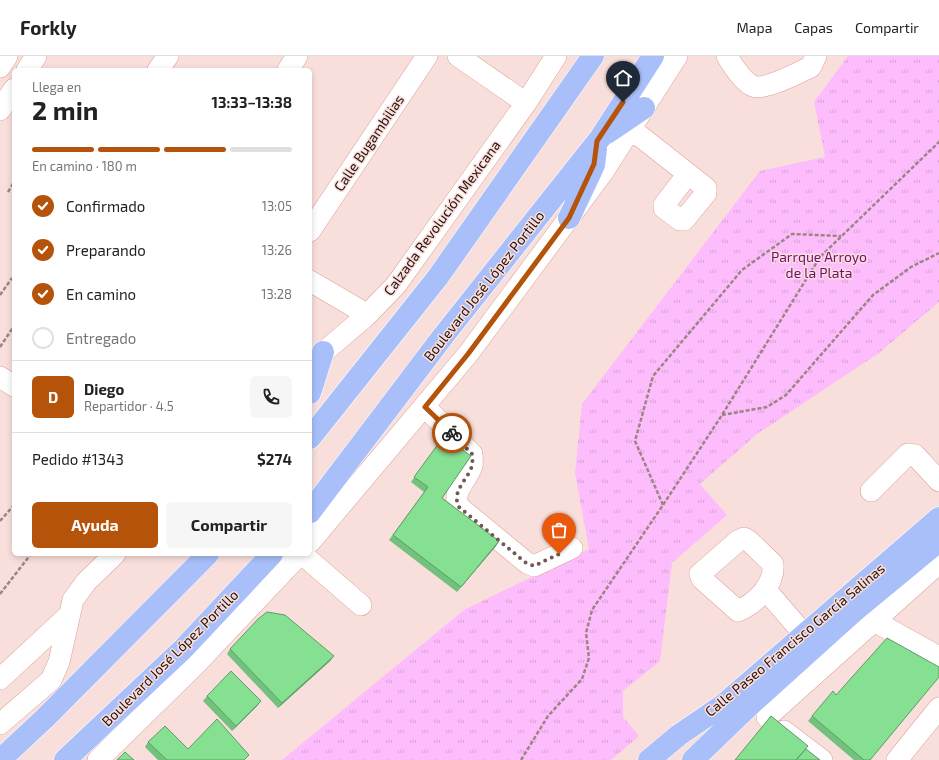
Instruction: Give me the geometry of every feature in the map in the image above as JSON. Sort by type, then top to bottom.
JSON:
[{"type":"main road","points":[[312,436],[438,278],[593,56]]},
{"type":"main road","name":"Boulevard José López Portillo","points":[[312,509],[444,335],[599,139],[653,56]]},
{"type":"main road","points":[[569,218],[594,164],[599,139],[644,108]]},
{"type":"main road","points":[[312,382],[317,358]]},
{"type":"main road","name":"Calle Paseo Francisco García Salinas","points":[[809,640],[939,518]]},
{"type":"main road","points":[[693,760],[751,704],[809,640],[853,612],[939,540]]},
{"type":"main road","points":[[0,760],[44,719],[206,556]]},
{"type":"main road","name":"Boulevard José López Portillo","points":[[64,760],[183,649],[270,556]]},
{"type":"main road","name":"Calle Paseo Francisco García Salinas","points":[[656,758],[751,704]]},
{"type":"street","points":[[0,67],[7,56]]},
{"type":"street","points":[[28,68],[36,56]]},
{"type":"street","points":[[159,68],[168,56]]},
{"type":"street","points":[[289,68],[297,56]]},
{"type":"street","name":"Calle Bugambilias","points":[[312,228],[427,56]]},
{"type":"street","points":[[458,56],[526,103]]},
{"type":"street","name":"Calzada Revolución Mexicana","points":[[317,358],[366,316],[396,285],[526,103],[556,56]]},
{"type":"street","points":[[312,540],[468,354],[603,172],[677,56]]},
{"type":"street","points":[[727,56],[735,68],[752,86],[761,88],[811,67],[816,56]]},
{"type":"street","points":[[630,129],[688,174]]},
{"type":"street","points":[[312,282],[358,309],[366,316]]},
{"type":"street","points":[[0,377],[12,385]]},
{"type":"street","points":[[425,407],[472,454],[472,465],[456,495],[456,501],[459,507],[526,563],[534,566],[572,548]]},
{"type":"street","points":[[870,490],[908,454],[915,455],[939,481]]},
{"type":"street","points":[[0,724],[51,680],[59,662],[68,616],[73,600],[79,589],[113,556]]},
{"type":"street","points":[[98,760],[196,664],[299,556]]},
{"type":"street","points":[[303,556],[362,605]]},
{"type":"street","points":[[822,760],[751,704],[855,637],[939,563]]},
{"type":"street","points":[[766,590],[809,640]]},
{"type":"street","points":[[0,679],[68,616]]},
{"type":"street","points":[[874,621],[939,657]]},
{"type":"street","points":[[897,760],[939,708]]},
{"type":"path","points":[[521,760],[548,716],[582,679],[589,658],[586,633],[592,610],[664,505],[820,257],[939,142]]},
{"type":"path","points":[[8,192],[12,185]]},
{"type":"path","points":[[664,505],[635,441],[654,376],[742,270],[792,234],[841,236]]},
{"type":"path","points":[[722,415],[766,407],[786,395],[873,295],[911,267],[939,253]]},
{"type":"path","points":[[0,295],[12,278]]},
{"type":"path","points":[[0,346],[12,329]]},
{"type":"path","points":[[0,521],[12,507]]},
{"type":"path","points":[[0,594],[29,556]]},
{"type":"green space","name":"Parrque Arroyo de la Plata","points":[[848,56],[939,56],[939,302],[879,353],[757,434],[700,484],[727,515],[672,563],[660,661],[623,691],[623,717],[639,736],[611,760],[282,760],[464,610],[589,549],[575,473],[582,404],[760,171],[825,157],[814,102]]},
{"type":"building","points":[[444,436],[471,456],[442,498],[499,541],[461,587],[393,535],[428,487],[414,477]]},
{"type":"building","points":[[267,612],[285,615],[334,656],[282,703],[230,649],[258,619]]},
{"type":"building","points":[[887,638],[939,667],[939,677],[870,760],[864,760],[812,716],[833,691],[836,695]]},
{"type":"building","points":[[231,671],[261,701],[236,726],[207,696]]},
{"type":"building","points":[[771,716],[808,746],[796,760],[735,760]]},
{"type":"building","points":[[217,719],[249,755],[244,760],[167,760],[148,742],[165,726],[188,749]]},
{"type":"building","points":[[806,749],[820,760],[796,760]]},
{"type":"building","points":[[125,752],[134,760],[117,760]]},
{"type":"way so far","points":[[452,433],[472,454],[472,465],[456,495],[456,501],[459,507],[526,563],[534,566],[559,554]]},
{"type":"route","points":[[452,433],[425,407],[468,354],[569,218],[594,164],[597,141],[623,102]]}]
